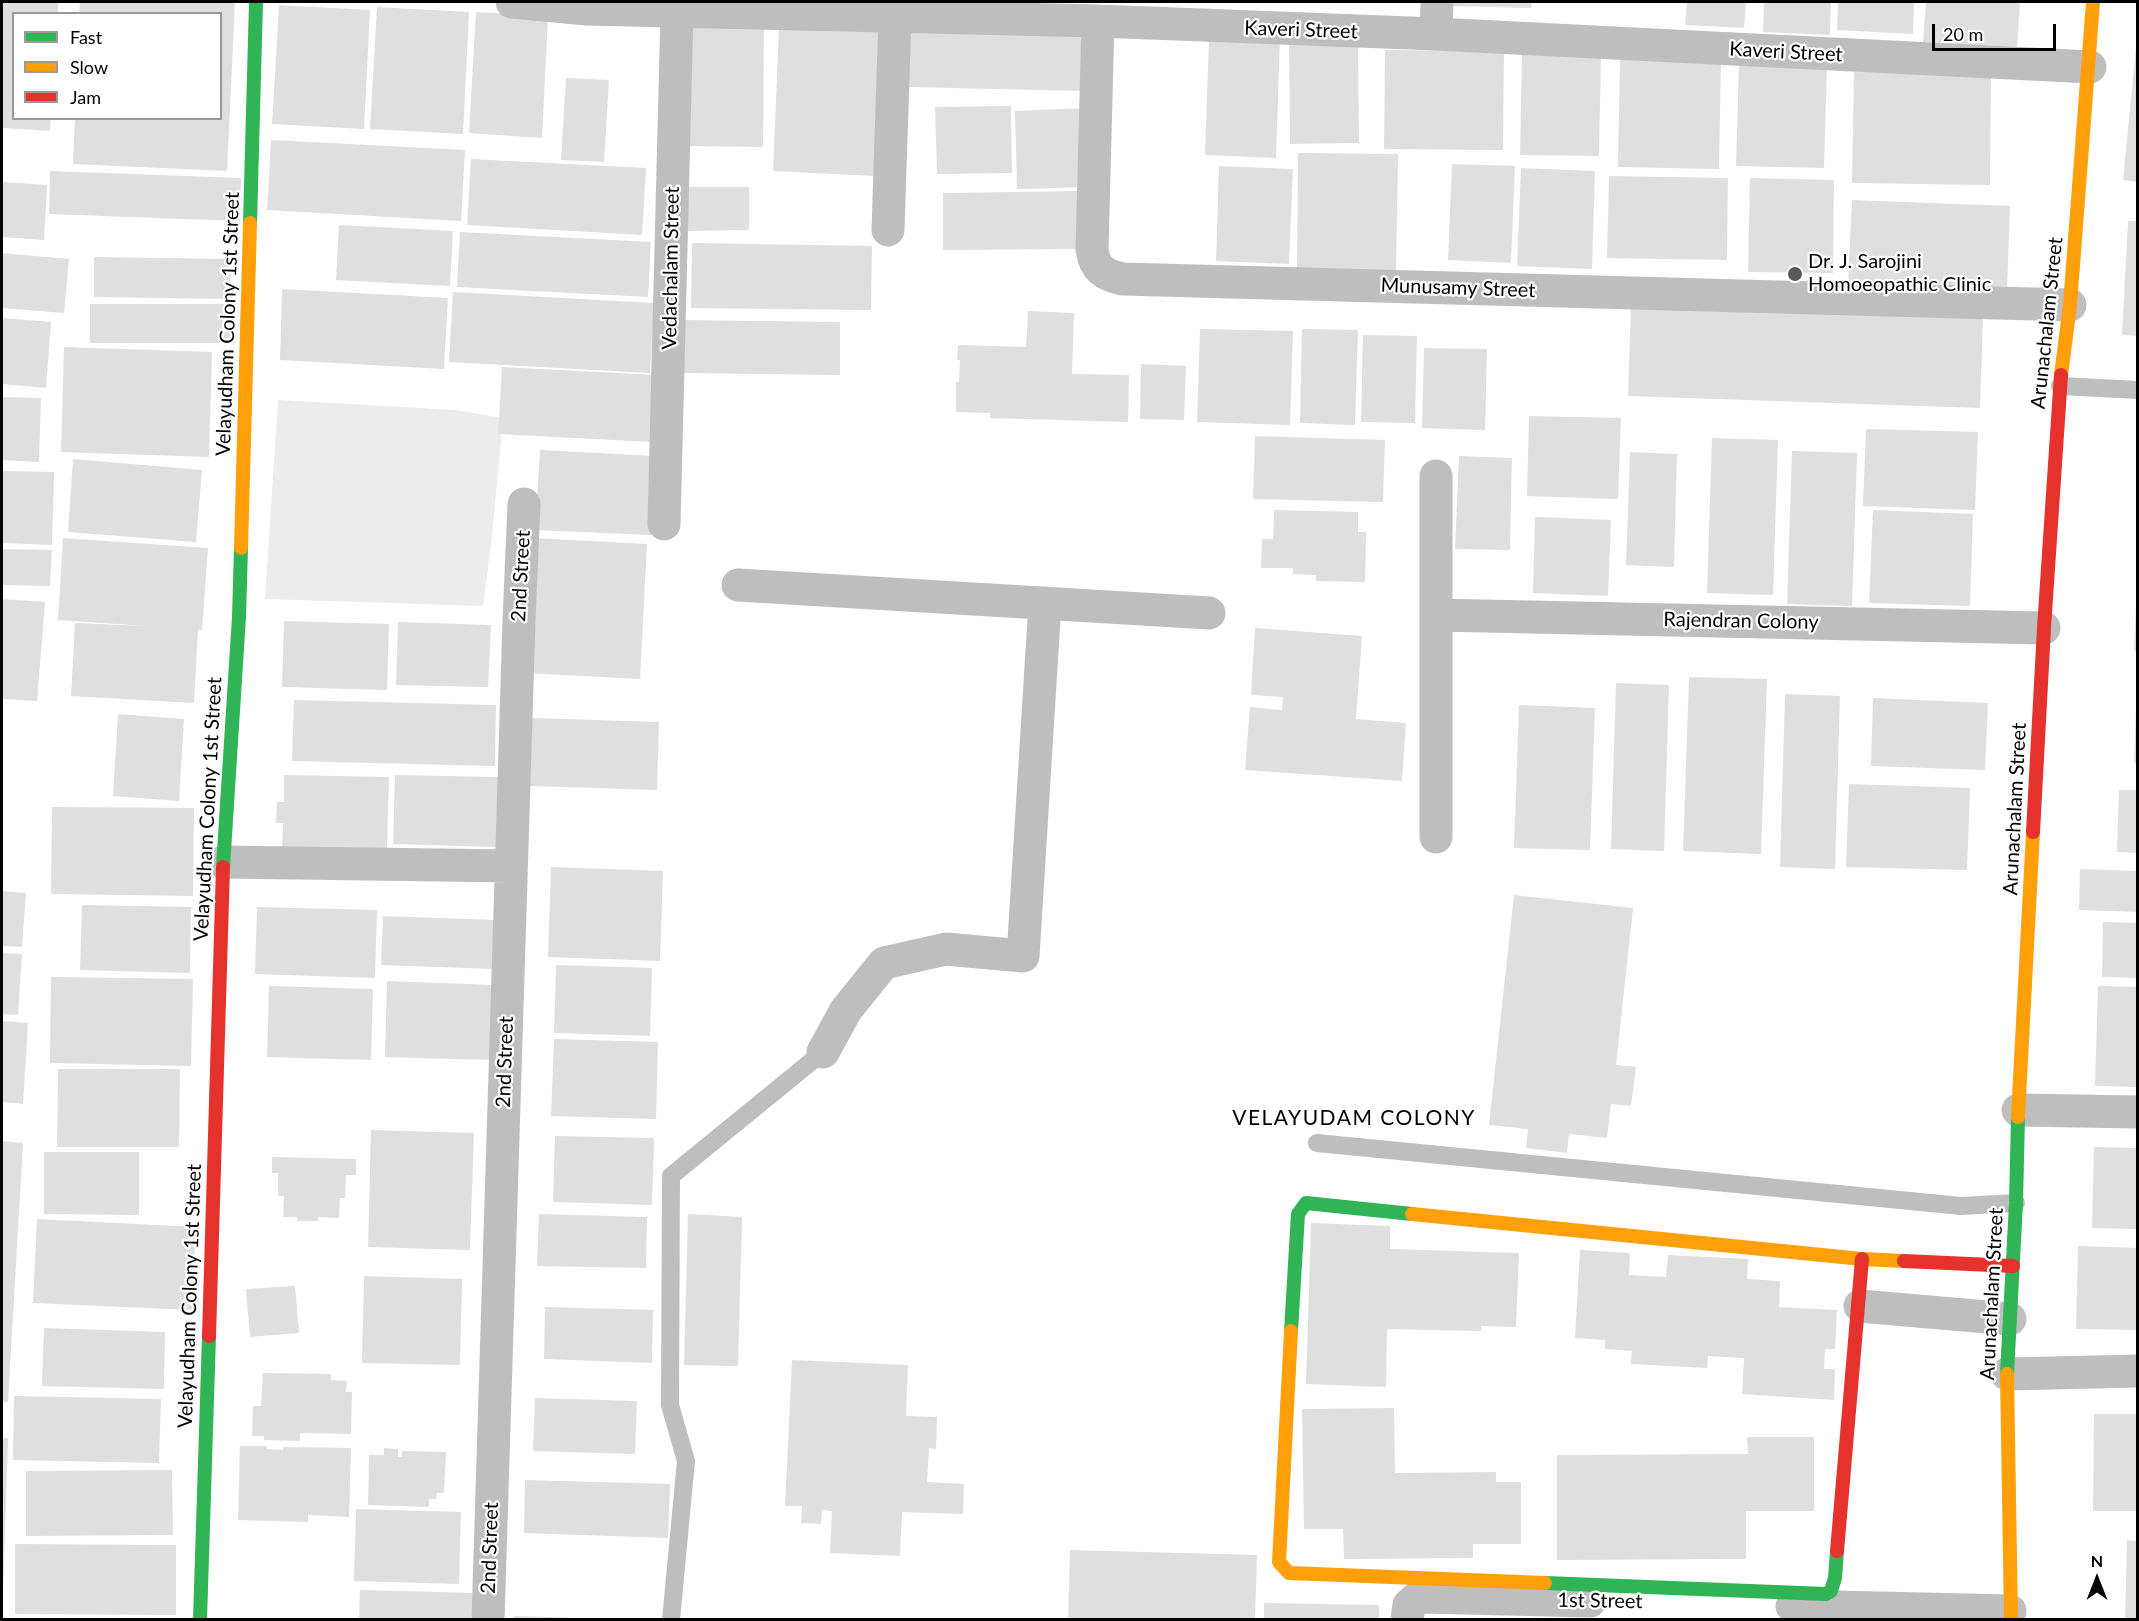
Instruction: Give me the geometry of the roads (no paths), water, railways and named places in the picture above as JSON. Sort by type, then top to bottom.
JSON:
[{"type":"street","name":"Velayudham Colony 1st Street","points":[[200,1620],[223,862],[239,617],[256,2]]},
{"type":"street","name":"Kaveri Street","points":[[512,2],[677,11],[758,7],[895,16],[1010,10],[1098,21],[1437,34],[2090,67]]},
{"type":"street","points":[[1437,2],[1437,34]]},
{"type":"street","name":"Arunachalam Street","points":[[2010,1615],[2007,1374],[2016,1203],[2018,1110],[2044,628],[2060,386],[2070,305],[2090,67],[2093,2]]},
{"type":"street","name":"Vedachalam Street","points":[[664,524],[677,11]]},
{"type":"street","points":[[888,230],[895,16]]},
{"type":"street","name":"Munusamy Street","points":[[1098,21],[1092,250],[1094,261],[1108,276],[1122,279],[2070,305]]},
{"type":"street","points":[[1437,476],[1437,837]]},
{"type":"street","name":"2nd Street","points":[[488,1620],[524,504]]},
{"type":"street","points":[[738,585],[1209,613]]},
{"type":"street","points":[[824,1052],[846,1010],[884,963],[945,949],[1023,957],[1044,603]]},
{"type":"street","name":"Rajendran Colony","points":[[1437,615],[2044,628]]},
{"type":"street","points":[[223,862],[512,866]]},
{"type":"street","points":[[2018,1110],[2138,1112]]},
{"type":"street","points":[[1862,1259],[1860,1306],[1835,1578],[1831,1592],[1826,1594],[1298,1574],[1289,1573],[1279,1562],[1297,1226],[1298,1215],[1306,1203],[1862,1259],[2013,1266]]},
{"type":"street","points":[[1860,1306],[2010,1319]]},
{"type":"street","points":[[2007,1374],[2138,1371]]},
{"type":"street","name":"1st Street","points":[[1408,1612],[1418,1598],[1423,1597],[2010,1615]]},
{"type":"lane","points":[[2060,386],[2138,390]]},
{"type":"lane","points":[[671,1620],[686,1461],[670,1405],[671,1176],[824,1052]]},
{"type":"lane","points":[[1317,1143],[1961,1206],[2016,1203]]},
{"type":"place","name":"Dr. J. Sarojini Homoeopathic Clinic","points":[[1795,274]]},
{"type":"district","name":"VELAYUDAM COLONY","points":[[1354,1118]]}]
